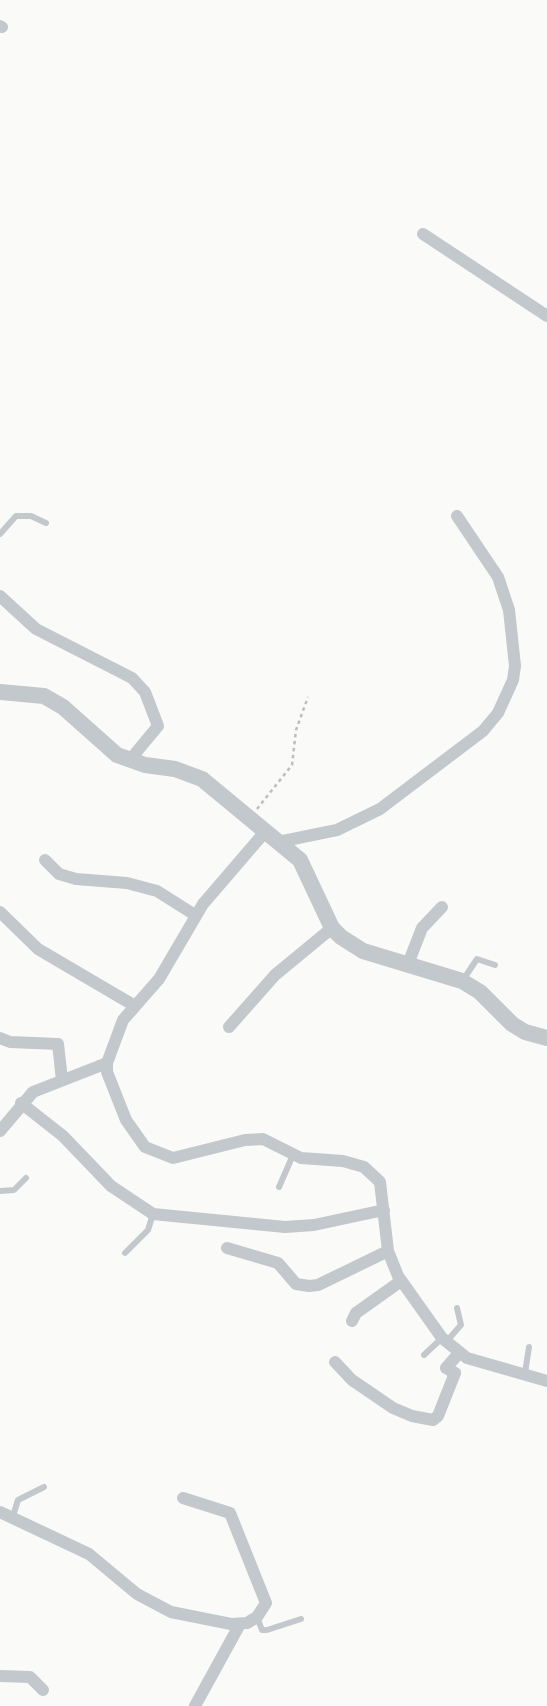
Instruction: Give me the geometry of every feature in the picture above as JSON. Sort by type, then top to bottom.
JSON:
[{"type":"street","points":[[423,234],[547,316]]},
{"type":"street","points":[[457,516],[493,568],[509,610],[515,666],[513,680],[498,713],[472,740],[380,809],[337,830],[271,838],[195,915],[159,979],[123,1020],[107,1063],[115,1097],[136,1138],[159,1155],[183,1157],[245,1140],[263,1139],[293,1155],[354,1163],[364,1167],[380,1182],[388,1251],[401,1281],[444,1340],[467,1358],[547,1381]]},
{"type":"street","points":[[0,596],[36,629],[132,678],[145,692],[158,726],[129,761]]},
{"type":"street","points":[[0,692],[27,693],[54,701],[117,755],[129,761],[175,769],[202,779],[247,819],[300,860],[332,928],[363,951],[462,981],[480,992],[512,1024],[525,1032],[547,1038]]},
{"type":"street","points":[[45,860],[58,874],[76,880],[127,883],[157,891],[195,915]]},
{"type":"street","points":[[408,964],[422,928],[442,906]]},
{"type":"street","points":[[0,912],[38,948],[135,1006]]},
{"type":"street","points":[[229,1027],[275,975],[332,928]]},
{"type":"street","points":[[0,1038],[10,1042],[58,1044],[62,1080]]},
{"type":"street","points":[[0,1131],[33,1092],[107,1063]]},
{"type":"street","points":[[21,1103],[73,1145],[111,1186],[153,1214],[285,1227],[314,1226],[384,1210]]},
{"type":"street","points":[[228,1248],[278,1263],[296,1284],[309,1286],[318,1285],[388,1251]]},
{"type":"street","points":[[352,1321],[356,1313],[401,1281]]},
{"type":"street","points":[[335,1362],[352,1380],[393,1408],[412,1416],[433,1419],[438,1416],[455,1373],[446,1368],[459,1353]]},
{"type":"street","points":[[6,1514],[89,1555],[137,1594],[171,1612],[240,1624],[257,1617],[266,1603],[230,1513],[183,1498]]},
{"type":"street","points":[[195,1706],[240,1624]]},
{"type":"street","points":[[0,1676],[30,1677],[43,1690]]},
{"type":"lane","points":[[0,534],[16,516],[31,516],[46,523]]},
{"type":"lane","points":[[462,981],[477,958],[495,965]]},
{"type":"lane","points":[[279,1187],[293,1155]]},
{"type":"lane","points":[[0,1191],[14,1190],[26,1178]]},
{"type":"lane","points":[[125,1254],[148,1230],[153,1214]]},
{"type":"lane","points":[[424,1355],[461,1325],[457,1308]]},
{"type":"lane","points":[[525,1373],[529,1347]]},
{"type":"lane","points":[[6,1514],[18,1500],[44,1487]]},
{"type":"lane","points":[[257,1617],[261,1630],[301,1619]]},
{"type":"path","points":[[247,819],[292,765],[296,730],[308,697]]}]
